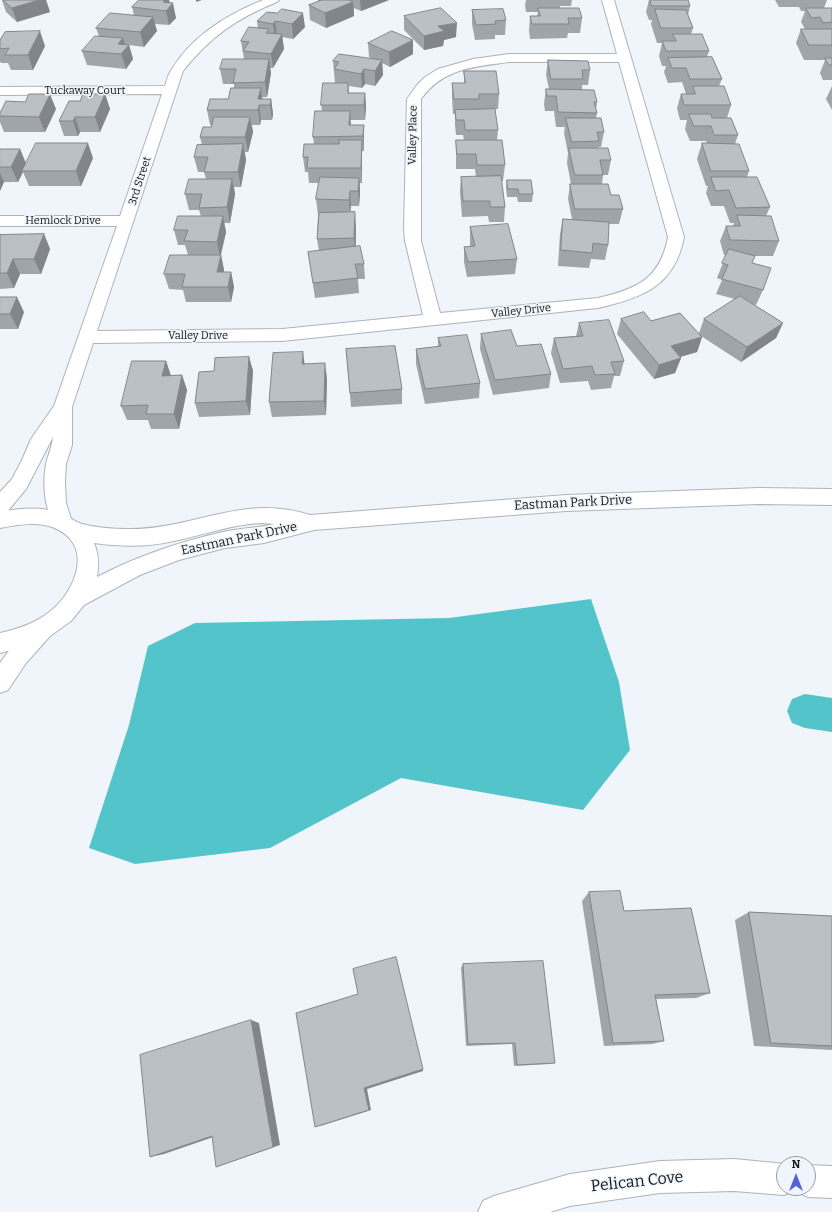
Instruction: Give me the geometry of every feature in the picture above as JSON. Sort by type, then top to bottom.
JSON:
[{"type":"street","name":"3rd Street","points":[[0,506],[19,484],[32,461],[38,444],[63,407],[177,70],[192,51],[215,30],[239,15],[273,0]]},
{"type":"street","name":"Valley Drive","points":[[87,337],[266,336],[598,303],[633,293],[653,283],[666,268],[675,248],[676,237],[608,0]]},
{"type":"street","name":"Valley Place","points":[[433,320],[413,241],[412,228],[413,112],[414,99],[422,88],[430,80],[443,72],[473,62],[498,59],[625,58]]},
{"type":"street","name":"Tuckaway Court","points":[[0,91],[170,90]]},
{"type":"street","name":"Hemlock Drive","points":[[0,221],[127,221]]},
{"type":"street","name":"3rd Street","points":[[63,407],[62,445],[56,464],[56,503],[69,527],[84,543],[89,559],[87,578],[78,598]]},
{"type":"street","name":"Eastman Park Drive","points":[[78,598],[132,570],[176,552],[225,540],[264,536],[314,522],[566,503],[759,496],[832,497]]},
{"type":"street","name":"Eastman Park Drive","points":[[0,520],[29,516],[43,517],[100,537],[132,539],[162,536],[223,520],[262,515],[314,522]]},
{"type":"street","points":[[0,643],[21,638],[43,628],[63,614],[78,598]]},
{"type":"street","points":[[0,683],[18,656],[43,628]]},
{"type":"street","name":"Pelican Cove","points":[[494,1212],[570,1190],[660,1176],[734,1175],[776,1178]]},
{"type":"street","points":[[816,1181],[832,1182]]},
{"type":"water","points":[[591,599],[619,682],[630,750],[583,810],[401,778],[270,848],[135,864],[89,848],[129,725],[148,646],[195,623],[449,618]]},
{"type":"building","points":[[3,0],[39,0],[12,8]]},
{"type":"building","points":[[139,0],[165,0],[163,2],[173,3],[166,11],[132,7]]},
{"type":"building","points":[[322,0],[349,0],[353,2],[325,13],[309,5]]},
{"type":"building","points":[[650,0],[688,0],[690,6],[652,6]]},
{"type":"building","points":[[441,8],[457,23],[438,26],[444,31],[424,36],[404,16]]},
{"type":"building","points":[[538,8],[579,8],[582,18],[568,18],[569,24],[532,24],[530,16],[540,16]]},
{"type":"building","points":[[806,8],[832,8],[832,22],[823,23],[820,17],[812,18]]},
{"type":"building","points":[[282,9],[303,13],[292,24],[275,21],[273,24],[257,21],[267,12],[277,13]]},
{"type":"building","points":[[503,9],[506,20],[495,21],[496,24],[476,25],[472,10]]},
{"type":"building","points":[[655,9],[686,10],[693,28],[661,28]]},
{"type":"building","points":[[110,13],[153,17],[140,32],[96,28]]},
{"type":"building","points":[[249,27],[269,29],[266,33],[282,34],[271,54],[243,51],[249,42],[241,41]]},
{"type":"building","points":[[801,29],[832,29],[832,45],[809,45]]},
{"type":"building","points":[[40,31],[28,55],[5,55],[9,48],[0,49],[0,40],[5,32]]},
{"type":"building","points":[[392,31],[413,40],[389,52],[368,43]]},
{"type":"building","points":[[673,34],[702,34],[709,51],[666,51],[662,41],[676,41]]},
{"type":"building","points":[[95,36],[123,38],[118,44],[129,45],[121,54],[82,51]]},
{"type":"building","points":[[339,54],[382,60],[375,71],[364,69],[361,74],[334,69],[339,62],[333,61]]},
{"type":"building","points":[[712,57],[722,79],[690,79],[686,68],[672,68],[668,58]]},
{"type":"building","points":[[825,58],[832,58],[832,65],[829,65]]},
{"type":"building","points":[[223,59],[269,59],[265,82],[233,83],[236,69],[220,69]]},
{"type":"building","points":[[548,60],[588,61],[590,70],[582,70],[583,79],[551,79]]},
{"type":"building","points":[[464,71],[496,71],[499,94],[479,94],[479,99],[454,99],[452,83],[465,83]]},
{"type":"building","points":[[323,83],[348,83],[348,93],[365,93],[364,105],[321,105]]},
{"type":"building","points":[[693,86],[724,86],[731,105],[684,105],[681,94],[695,94]]},
{"type":"building","points":[[231,88],[261,88],[258,99],[271,99],[270,105],[259,105],[258,110],[207,110],[210,99],[228,99]]},
{"type":"building","points":[[546,89],[594,90],[597,102],[594,102],[597,113],[558,112],[556,96],[547,96]]},
{"type":"building","points":[[29,94],[50,94],[39,117],[0,116],[6,101],[25,102]]},
{"type":"building","points":[[83,94],[105,94],[95,117],[75,117],[73,121],[59,121],[69,101],[80,101]]},
{"type":"building","points":[[495,109],[498,130],[465,130],[464,120],[456,120],[455,110]]},
{"type":"building","points":[[315,111],[350,111],[349,125],[364,125],[363,136],[313,137]]},
{"type":"building","points":[[689,114],[711,114],[712,118],[731,118],[738,135],[714,135],[711,126],[694,126]]},
{"type":"building","points":[[214,117],[250,117],[245,137],[200,137],[203,127],[211,127]]},
{"type":"building","points":[[566,118],[601,118],[604,132],[597,132],[599,141],[572,142]]},
{"type":"building","points":[[339,140],[362,140],[361,168],[307,168],[308,157],[303,157],[304,144],[339,144]]},
{"type":"building","points":[[456,140],[502,140],[505,165],[477,165],[476,154],[457,154]]},
{"type":"building","points":[[36,143],[88,143],[76,171],[22,171]]},
{"type":"building","points":[[702,143],[739,144],[749,171],[711,171]]},
{"type":"building","points":[[243,144],[238,172],[204,172],[208,157],[194,157],[197,145]]},
{"type":"building","points":[[569,148],[608,148],[611,160],[600,160],[603,175],[575,175]]},
{"type":"building","points":[[0,149],[20,149],[11,167],[0,167]]},
{"type":"building","points":[[501,176],[505,207],[490,207],[490,201],[463,201],[461,177]]},
{"type":"building","points":[[320,177],[359,178],[358,191],[350,191],[349,200],[316,199]]},
{"type":"building","points":[[711,177],[757,177],[770,207],[736,208],[729,190],[716,191]]},
{"type":"building","points":[[189,179],[232,179],[227,207],[199,208],[202,194],[185,194]]},
{"type":"building","points":[[507,180],[531,180],[533,194],[519,194],[518,189],[508,189]]},
{"type":"building","points":[[570,184],[608,184],[611,195],[619,195],[623,209],[575,209]]},
{"type":"building","points":[[355,212],[354,238],[317,239],[319,213]]},
{"type":"building","points":[[737,215],[771,216],[779,241],[730,240],[726,226],[740,226]]},
{"type":"building","points":[[178,216],[223,216],[217,242],[184,241],[188,230],[174,230]]},
{"type":"building","points":[[563,219],[609,222],[608,245],[593,243],[592,253],[561,250]]},
{"type":"building","points":[[508,224],[517,259],[468,262],[464,247],[475,246],[470,227]]},
{"type":"building","points":[[44,234],[34,259],[13,259],[7,273],[0,273],[0,235]]},
{"type":"building","points":[[360,246],[364,264],[355,264],[358,278],[313,283],[308,252]]},
{"type":"building","points":[[729,249],[755,256],[752,263],[771,268],[763,290],[722,279],[728,265],[722,263]]},
{"type":"building","points":[[170,255],[221,255],[217,272],[231,272],[228,287],[182,287],[185,274],[164,274]]},
{"type":"building","points":[[740,296],[783,323],[747,347],[704,319]]},
{"type":"building","points":[[0,297],[17,297],[10,314],[0,314]]},
{"type":"building","points":[[644,312],[651,321],[680,313],[702,337],[671,346],[681,358],[659,365],[621,319]]},
{"type":"building","points":[[609,320],[624,361],[611,362],[615,374],[595,375],[592,366],[563,369],[554,338],[583,336],[579,323]]},
{"type":"building","points":[[511,330],[517,346],[541,344],[551,374],[495,380],[481,334]]},
{"type":"building","points":[[467,335],[480,383],[425,389],[416,349],[441,346],[438,338]]},
{"type":"building","points":[[395,346],[402,389],[350,393],[346,349]]},
{"type":"building","points":[[303,352],[302,364],[325,363],[324,401],[269,402],[273,353]]},
{"type":"building","points":[[249,357],[246,401],[195,403],[199,372],[214,371],[215,358]]},
{"type":"building","points":[[132,361],[166,361],[162,376],[182,375],[174,414],[146,414],[148,405],[121,406]]},
{"type":"building","points":[[620,891],[624,911],[691,908],[710,993],[655,995],[664,1041],[613,1043],[589,892]]},
{"type":"building","points":[[749,912],[832,916],[832,1046],[771,1043]]},
{"type":"building","points":[[396,957],[423,1069],[364,1088],[369,1110],[315,1127],[296,1013],[358,994],[353,969]]},
{"type":"building","points":[[543,961],[555,1063],[517,1065],[515,1043],[468,1044],[463,964]]},
{"type":"building","points":[[251,1020],[273,1147],[216,1167],[212,1136],[150,1157],[140,1055]]},
{"type":"waterway","points":[[805,711],[832,715]]}]
